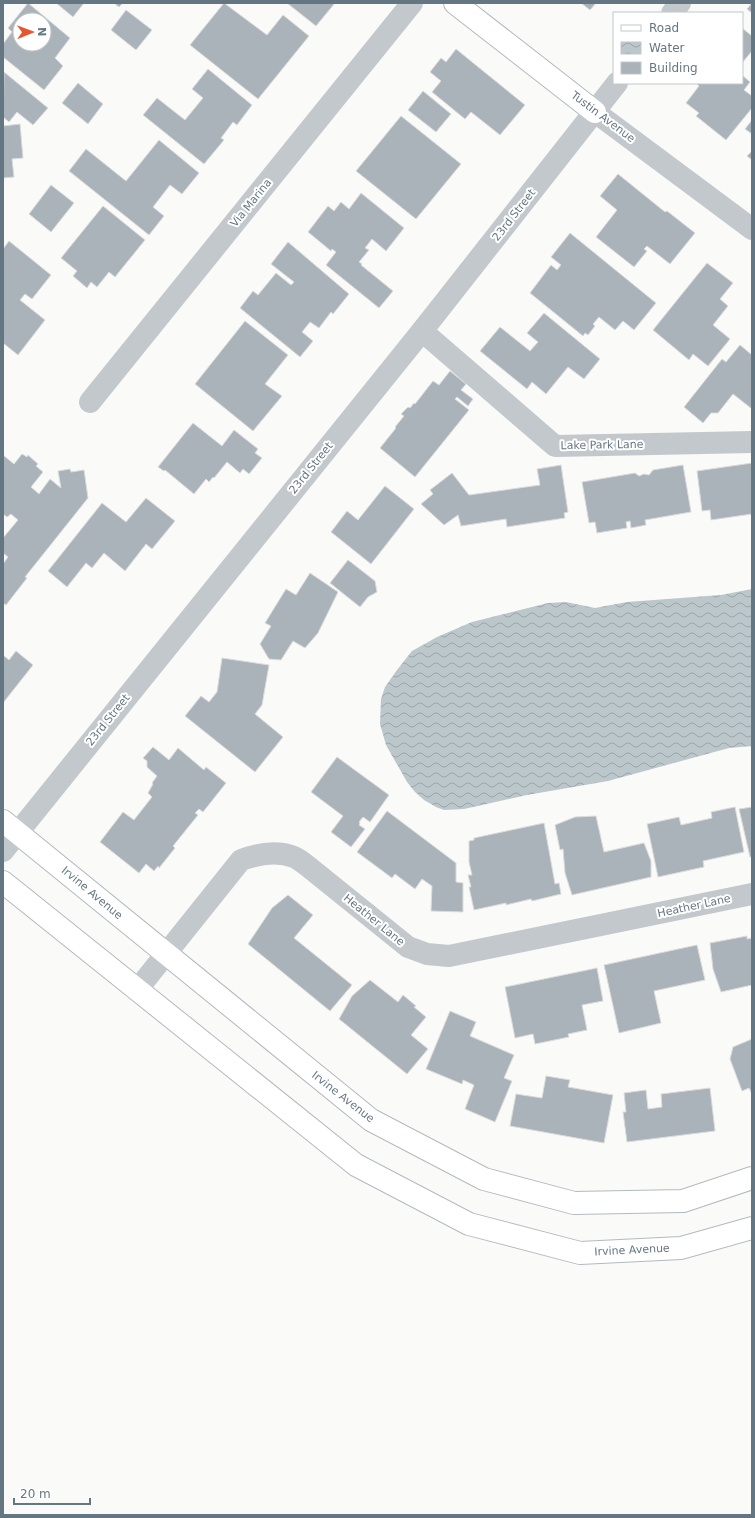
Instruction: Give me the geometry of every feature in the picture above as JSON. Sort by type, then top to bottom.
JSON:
[{"type":"main road","name":"Tustin Avenue","points":[[455,3],[595,112]]},
{"type":"main road","name":"Irvine Avenue","points":[[10,826],[371,1120],[484,1179],[574,1203],[683,1201],[752,1178]]},
{"type":"main road","name":"Irvine Avenue","points":[[3,882],[356,1165],[469,1224],[580,1253],[681,1248],[752,1228]]},
{"type":"street","name":"Via Marina","points":[[90,402],[412,3]]},
{"type":"street","points":[[673,12],[680,3]]},
{"type":"street","name":"23rd Street","points":[[3,851],[10,826],[422,331],[616,84]]},
{"type":"street","name":"Tustin Avenue","points":[[595,112],[752,229]]},
{"type":"street","name":"Lake Park Lane","points":[[422,331],[555,446],[752,442]]},
{"type":"street","name":"Heather Lane","points":[[137,990],[241,860],[259,854],[275,853],[294,857],[310,868],[408,947],[427,954],[448,956],[752,894]]},
{"type":"water","points":[[752,589],[752,746],[729,748],[608,781],[527,795],[464,809],[444,810],[424,800],[415,792],[407,782],[386,745],[380,724],[381,699],[385,687],[412,651],[437,637],[472,622],[548,603],[566,602],[595,608],[627,602],[721,595]]},
{"type":"building","points":[[28,3],[39,12],[21,12]]},
{"type":"building","points":[[56,3],[84,3],[73,17]]},
{"type":"building","points":[[114,3],[123,3],[119,7]]},
{"type":"building","points":[[224,3],[267,35],[283,15],[309,36],[258,99],[190,45]]},
{"type":"building","points":[[287,3],[335,3],[316,26]]},
{"type":"building","points":[[581,3],[596,3],[590,10]]},
{"type":"building","points":[[752,3],[752,13],[747,9]]},
{"type":"building","points":[[126,10],[152,30],[136,50],[111,30]]},
{"type":"building","points":[[12,23],[12,32],[8,28]]},
{"type":"building","points":[[52,23],[70,38],[55,58],[63,66],[44,90],[3,57],[3,44],[12,32],[12,52],[52,52]]},
{"type":"building","points":[[743,29],[752,36],[752,51],[743,62]]},
{"type":"building","points":[[456,49],[525,105],[500,135],[471,112],[465,119],[432,92],[441,81],[430,72],[441,58],[446,62]]},
{"type":"building","points":[[208,69],[252,105],[237,125],[233,122],[221,138],[224,140],[204,164],[143,115],[157,98],[185,120],[203,98],[192,89]]},
{"type":"building","points":[[4,72],[48,108],[33,125],[17,112],[9,122],[3,117]]},
{"type":"building","points":[[743,76],[750,82],[744,90],[752,96],[752,108],[726,140],[696,116],[699,113],[686,103],[699,86],[697,84],[743,84]]},
{"type":"building","points":[[78,83],[103,104],[88,124],[62,103]]},
{"type":"building","points":[[423,91],[451,114],[436,132],[408,110]]},
{"type":"building","points":[[401,116],[461,164],[416,219],[356,171]]},
{"type":"building","points":[[752,120],[752,134],[745,129]]},
{"type":"building","points":[[20,124],[23,158],[12,159],[14,177],[3,178],[3,126]]},
{"type":"building","points":[[159,140],[199,173],[182,194],[170,185],[153,207],[164,216],[149,235],[69,171],[86,149],[126,181]]},
{"type":"building","points":[[752,151],[752,160],[747,156]]},
{"type":"building","points":[[618,174],[665,212],[667,211],[695,233],[670,264],[647,246],[644,249],[647,251],[634,267],[596,237],[617,210],[600,196]]},
{"type":"building","points":[[51,185],[74,203],[51,232],[29,214]]},
{"type":"building","points":[[361,193],[404,228],[386,251],[372,239],[365,248],[369,250],[359,262],[393,291],[379,308],[326,265],[336,252],[332,249],[331,251],[308,232],[328,206],[334,211],[341,202],[349,209]]},
{"type":"building","points":[[103,206],[145,240],[115,277],[109,272],[97,287],[91,282],[87,288],[73,276],[77,271],[61,258]]},
{"type":"building","points":[[570,233],[656,303],[634,330],[623,321],[615,330],[599,317],[593,324],[595,326],[588,335],[585,333],[583,336],[530,293],[551,265],[557,270],[561,265],[551,257]]},
{"type":"building","points":[[9,241],[51,275],[32,299],[25,294],[20,300],[45,320],[18,355],[3,343],[3,249]]},
{"type":"building","points":[[288,242],[349,294],[333,314],[331,312],[319,328],[310,322],[302,332],[313,341],[300,357],[240,308],[253,291],[258,295],[276,273],[291,285],[294,282],[271,264]]},
{"type":"building","points":[[707,263],[733,283],[720,299],[728,306],[713,325],[730,339],[708,366],[693,354],[689,360],[653,330]]},
{"type":"building","points":[[544,313],[600,359],[584,379],[568,367],[546,394],[532,382],[527,389],[480,351],[500,327],[530,351],[538,342],[527,333]]},
{"type":"building","points":[[245,321],[288,355],[265,384],[282,396],[253,431],[195,384]]},
{"type":"building","points":[[740,345],[752,355],[752,409],[733,394],[718,413],[711,413],[703,423],[684,407],[722,359],[726,362]]},
{"type":"building","points":[[450,371],[466,384],[461,390],[473,399],[468,406],[457,397],[455,399],[469,410],[415,477],[380,448],[404,416],[401,414],[408,407],[410,408],[414,403],[415,404],[433,381],[439,385]]},
{"type":"building","points":[[193,423],[222,446],[234,430],[258,449],[255,453],[262,458],[249,474],[243,469],[240,473],[227,462],[214,478],[213,477],[209,482],[206,479],[194,494],[165,470],[164,471],[158,467]]},
{"type":"building","points":[[22,454],[27,457],[28,455],[38,464],[36,466],[43,472],[31,487],[39,494],[50,479],[61,488],[58,471],[70,469],[71,472],[84,470],[88,498],[25,577],[27,578],[6,605],[3,603],[3,564],[8,557],[3,553],[3,538],[18,520],[11,514],[7,517],[3,514],[3,455],[14,464]]},
{"type":"building","points":[[752,463],[752,514],[711,520],[710,510],[702,511],[697,471]]},
{"type":"building","points":[[561,465],[568,512],[564,513],[565,518],[507,527],[506,519],[461,526],[458,515],[444,525],[421,504],[433,494],[430,490],[452,473],[469,495],[540,485],[537,469]]},
{"type":"building","points":[[683,465],[691,512],[645,520],[646,525],[631,528],[630,521],[626,522],[627,528],[597,533],[595,522],[589,523],[582,482],[635,473],[639,476],[644,474],[649,475],[653,470]]},
{"type":"building","points":[[385,486],[414,509],[371,564],[331,532],[347,511],[358,520]]},
{"type":"building","points":[[146,498],[175,521],[152,549],[146,544],[125,571],[104,553],[92,568],[86,563],[67,587],[48,571],[102,503],[126,522]]},
{"type":"building","points":[[348,560],[375,581],[377,592],[368,597],[360,607],[330,583]]},
{"type":"building","points":[[310,573],[338,592],[318,633],[305,648],[293,641],[281,660],[269,659],[260,644],[271,626],[265,623],[286,589],[296,595]]},
{"type":"building","points":[[16,651],[33,665],[3,703],[3,655],[9,660]]},
{"type":"building","points":[[222,658],[269,665],[262,705],[255,714],[283,737],[255,772],[185,716],[201,696],[209,702],[217,692]]},
{"type":"building","points":[[153,747],[169,760],[178,748],[204,770],[206,767],[226,783],[203,812],[199,809],[195,813],[198,815],[173,846],[175,848],[159,868],[158,866],[154,871],[146,864],[139,873],[100,842],[123,812],[134,820],[152,797],[148,793],[157,776],[147,767],[147,761],[143,758]]},
{"type":"building","points":[[337,757],[389,795],[370,822],[363,817],[359,822],[359,825],[365,829],[351,847],[331,832],[343,816],[311,792]]},
{"type":"building","points":[[735,807],[744,852],[703,861],[704,867],[658,877],[647,824],[679,817],[681,825],[712,818],[711,812]]},
{"type":"building","points":[[752,807],[752,857],[750,857],[739,809]]},
{"type":"building","points":[[387,811],[456,863],[456,882],[463,883],[463,912],[431,911],[432,886],[422,879],[415,889],[395,874],[392,878],[357,852]]},
{"type":"building","points":[[596,816],[604,852],[644,843],[651,861],[651,877],[572,895],[565,873],[563,849],[560,850],[555,825],[575,817]]},
{"type":"building","points":[[544,823],[555,884],[559,883],[561,894],[532,901],[531,899],[474,910],[468,875],[472,875],[469,862],[469,841],[474,840],[474,838]]},
{"type":"building","points":[[288,895],[313,915],[294,938],[352,985],[330,1011],[248,944],[272,908]]},
{"type":"building","points":[[747,936],[747,939],[752,938],[752,985],[721,992],[713,969],[710,943]]},
{"type":"building","points":[[697,945],[705,980],[654,991],[661,1023],[619,1033],[604,965]]},
{"type":"building","points":[[597,968],[603,1001],[582,1005],[587,1030],[568,1034],[569,1037],[535,1044],[533,1034],[515,1038],[505,987]]},
{"type":"building","points":[[370,980],[398,1002],[403,995],[426,1017],[411,1035],[428,1049],[407,1074],[339,1019],[352,996]]},
{"type":"building","points":[[450,1011],[476,1022],[470,1036],[514,1055],[504,1078],[512,1081],[495,1122],[465,1109],[474,1085],[463,1080],[462,1084],[426,1069]]},
{"type":"building","points":[[752,1039],[752,1094],[749,1088],[742,1091],[730,1059],[733,1047]]},
{"type":"building","points":[[546,1076],[570,1080],[568,1087],[613,1095],[604,1143],[510,1126],[516,1094],[542,1098]]},
{"type":"building","points":[[710,1088],[715,1131],[627,1142],[623,1112],[626,1112],[624,1093],[646,1090],[648,1109],[662,1107],[661,1094]]}]
